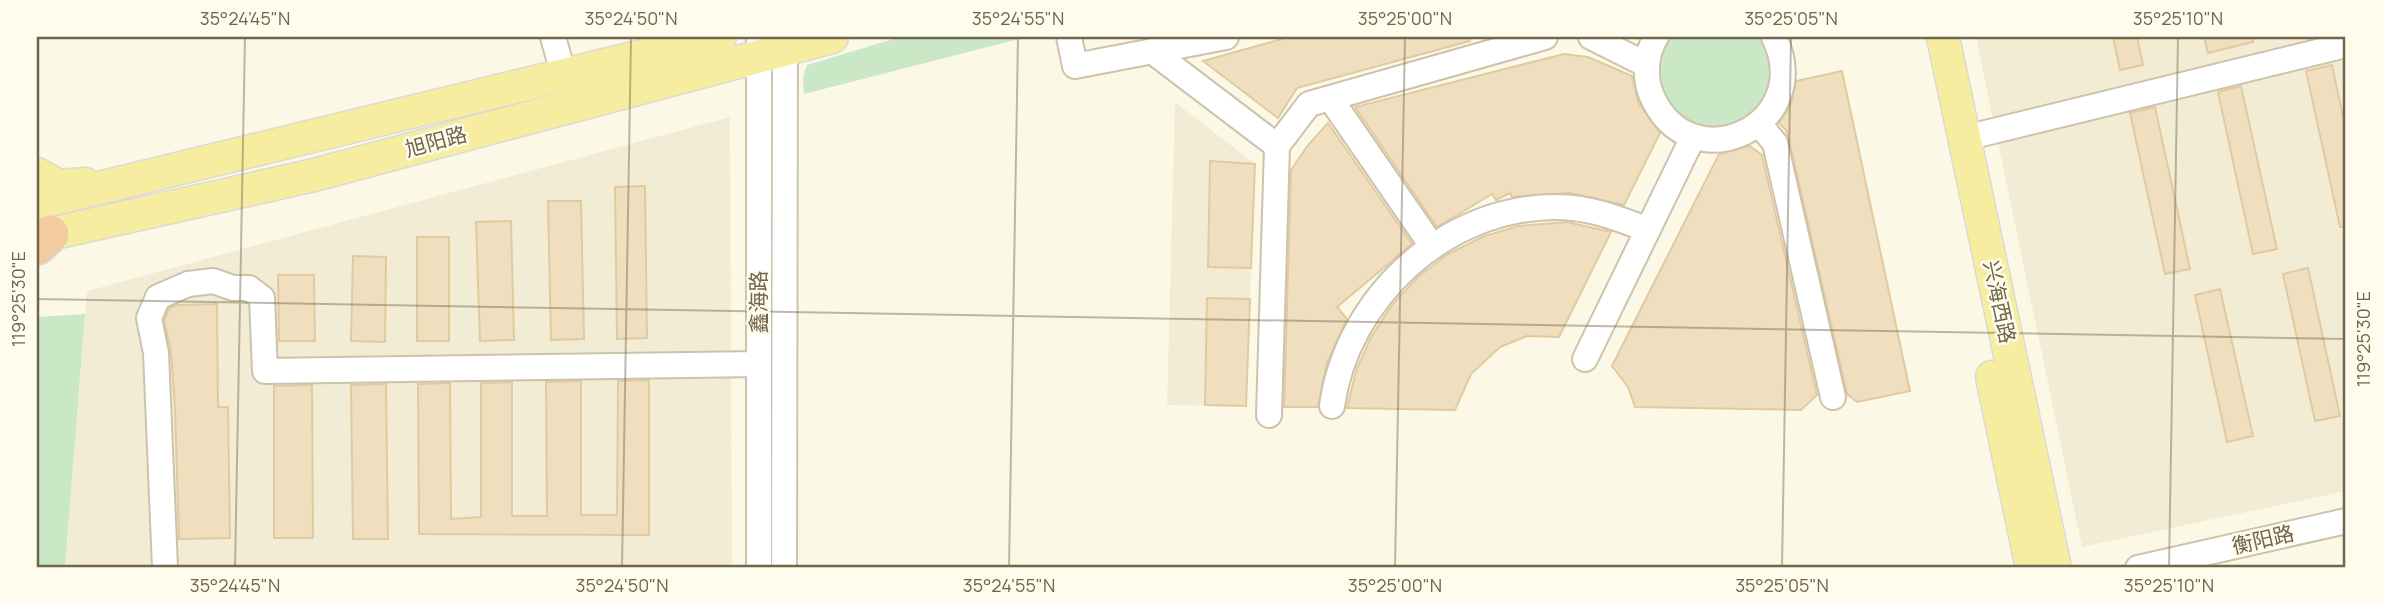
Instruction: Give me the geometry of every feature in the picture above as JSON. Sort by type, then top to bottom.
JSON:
[{"type":"main road","name":"旭阳路","points":[[40,230],[176,171],[720,37]]},
{"type":"main road","name":"旭阳路","points":[[40,230],[310,176],[772,44],[832,37]]},
{"type":"main road","name":"兴海西路","points":[[1922,37],[2032,568]]},
{"type":"main road","name":"兴海西路","points":[[1943,37],[2054,568]]},
{"type":"main road","points":[[37,174],[49,183],[68,186],[176,171]]},
{"type":"street","points":[[553,37],[564,76]]},
{"type":"street","points":[[1069,37],[1075,66],[1226,37]]},
{"type":"street","points":[[1269,415],[1277,146],[1309,104],[1545,37]]},
{"type":"street","points":[[1591,37],[1647,65]]},
{"type":"street","points":[[1656,37],[1647,65],[1648,87],[1657,108],[1672,126],[1693,137],[1716,140],[1740,136],[1759,124],[1774,106],[1783,84],[1783,61],[1774,37]]},
{"type":"street","name":"鑫海路","points":[[759,568],[760,364],[772,44]]},
{"type":"street","name":"鑫海路","points":[[772,44],[784,568]]},
{"type":"street","points":[[1965,138],[2346,45]]},
{"type":"street","points":[[1152,51],[1277,146]]},
{"type":"street","points":[[1330,98],[1432,246]]},
{"type":"street","points":[[1759,124],[1775,143],[1833,397]]},
{"type":"street","points":[[1585,359],[1693,137]]},
{"type":"street","points":[[1332,406],[1335,386],[1359,325],[1389,284],[1432,246],[1483,220],[1555,207],[1599,213],[1648,230]]},
{"type":"street","points":[[165,568],[156,353],[149,318],[158,297],[188,284],[213,281],[233,288],[248,288],[262,298],[265,371],[760,364]]},
{"type":"street","name":"衡阳路","points":[[2138,568],[2346,520]]},
{"type":"shaded area","points":[[1976,37],[2346,37],[2346,491],[2082,547]]},
{"type":"shaded area","points":[[1175,102],[1255,164],[1246,406],[1167,405]]},
{"type":"shaded area","points":[[730,117],[732,568],[65,568],[87,291]]},
{"type":"green space","points":[[900,37],[1027,37],[804,94],[803,77],[807,65]]},
{"type":"green space","points":[[1671,37],[1759,37],[1768,55],[1771,74],[1768,88],[1755,111],[1736,123],[1714,127],[1693,121],[1675,109],[1664,90],[1661,66]]},
{"type":"green space","points":[[85,314],[65,568],[37,568],[37,317]]},
{"type":"building","points":[[1289,37],[1469,37],[1470,41],[1297,88],[1278,118],[1203,61]]},
{"type":"building","points":[[2113,37],[2137,37],[2143,65],[2120,70]]},
{"type":"building","points":[[2204,37],[2253,37],[2253,42],[2208,53]]},
{"type":"building","points":[[1564,54],[1588,57],[1632,76],[1638,102],[1660,133],[1624,205],[1570,193],[1512,197],[1510,193],[1496,200],[1492,194],[1437,227],[1355,107]]},
{"type":"building","points":[[2332,65],[2346,131],[2346,227],[2340,227],[2306,71]]},
{"type":"building","points":[[1842,71],[1910,391],[1857,402],[1847,394],[1789,140],[1786,130],[1779,123],[1791,104],[1796,81]]},
{"type":"building","points":[[2241,86],[2277,249],[2253,254],[2218,92]]},
{"type":"building","points":[[2155,107],[2190,269],[2165,274],[2130,113]]},
{"type":"building","points":[[1328,123],[1412,244],[1337,307],[1347,319],[1327,363],[1318,407],[1284,407],[1291,170],[1308,145]]},
{"type":"building","points":[[1750,146],[1762,155],[1817,395],[1801,410],[1635,407],[1628,387],[1612,366],[1719,154]]},
{"type":"building","points":[[1210,161],[1255,164],[1251,268],[1208,267]]},
{"type":"building","points":[[645,186],[647,338],[617,339],[615,187]]},
{"type":"building","points":[[548,201],[581,201],[584,339],[551,340]]},
{"type":"building","points":[[511,221],[514,340],[480,341],[476,222]]},
{"type":"building","points":[[1567,222],[1611,232],[1559,337],[1527,336],[1500,347],[1471,374],[1455,410],[1347,408],[1356,371],[1371,337],[1392,305],[1418,277],[1448,254],[1482,237],[1518,226]]},
{"type":"building","points":[[417,237],[449,237],[449,341],[417,341]]},
{"type":"building","points":[[353,256],[386,257],[385,342],[351,341]]},
{"type":"building","points":[[2308,268],[2340,416],[2315,421],[2283,274]]},
{"type":"building","points":[[278,275],[314,275],[315,341],[279,341]]},
{"type":"building","points":[[2220,289],[2253,436],[2227,442],[2195,295]]},
{"type":"building","points":[[1207,298],[1250,299],[1246,406],[1205,405]]},
{"type":"building","points":[[217,304],[218,407],[228,407],[230,538],[179,539],[175,408],[171,352],[164,320],[169,308],[178,305]]},
{"type":"building","points":[[649,380],[649,535],[419,534],[418,384],[450,383],[451,519],[481,517],[481,383],[512,382],[512,516],[547,516],[546,382],[581,381],[581,515],[617,515],[618,381]]},
{"type":"building","points":[[386,384],[388,539],[353,539],[351,385]]},
{"type":"building","points":[[312,385],[313,538],[274,538],[274,386]]}]
